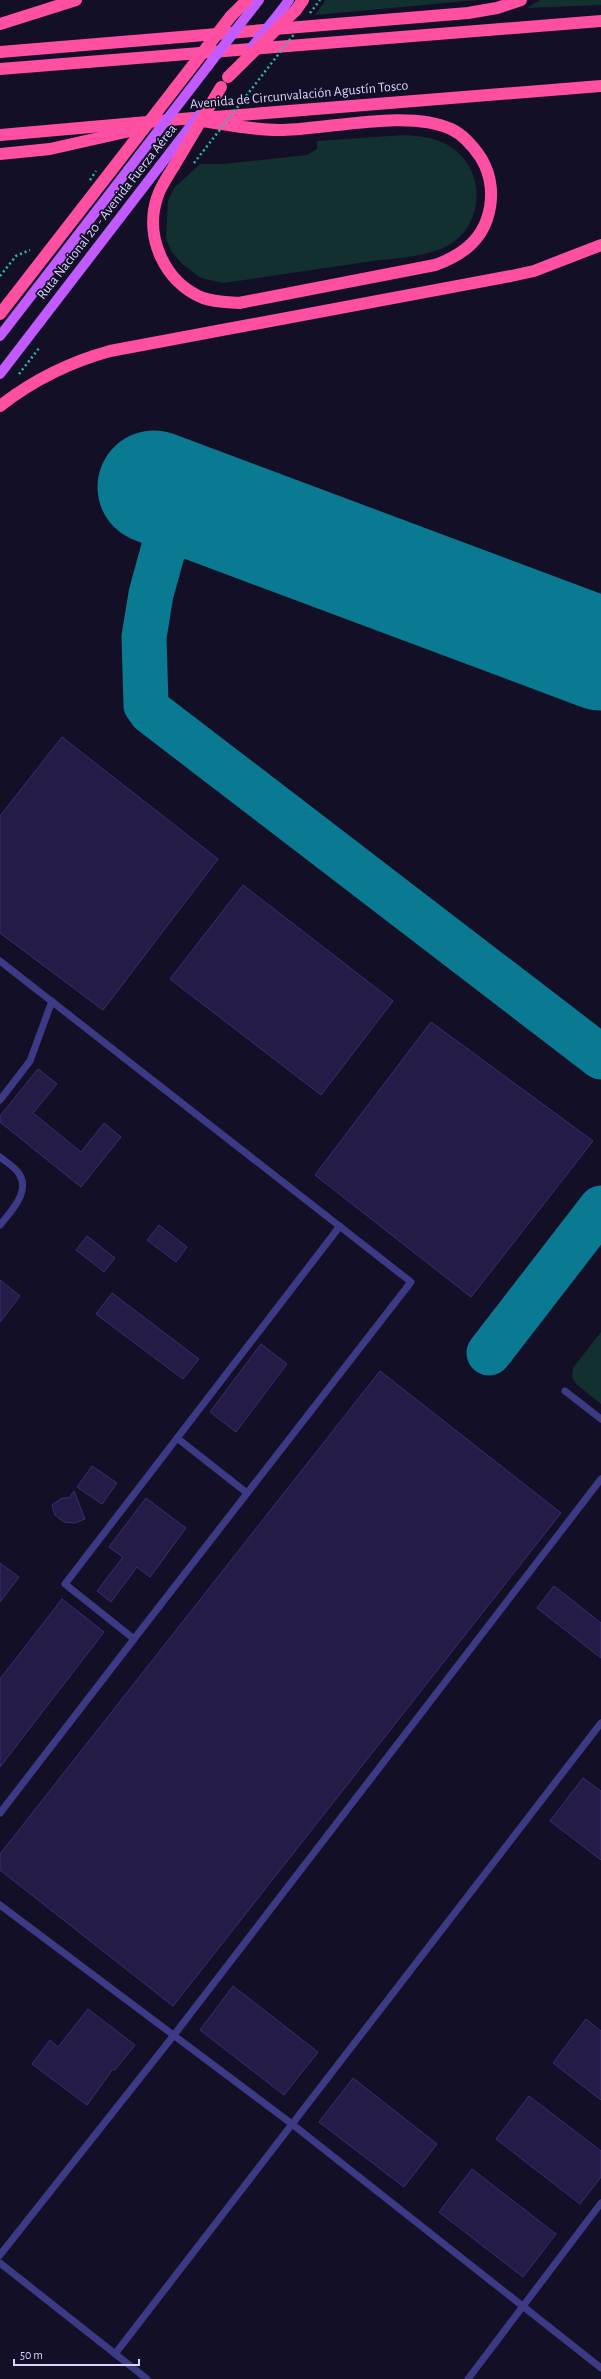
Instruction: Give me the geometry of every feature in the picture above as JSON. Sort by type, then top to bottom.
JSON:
[{"type":"highway","points":[[0,24],[76,0]]},
{"type":"highway","points":[[0,314],[231,16],[247,0]]},
{"type":"highway","points":[[0,154],[50,149],[181,120],[282,130],[378,122],[414,121],[435,124],[451,129],[465,138],[476,150],[486,166],[491,183],[490,208],[481,230],[467,249],[452,259],[435,265],[254,300],[222,302],[203,298],[188,290],[171,274],[157,249],[153,219],[156,199],[174,166],[224,82],[293,5],[304,0]]},
{"type":"highway","points":[[0,52],[468,13],[497,8],[521,0]]},
{"type":"highway","points":[[0,69],[601,21]]},
{"type":"highway","name":"Avenida de Circunvalación Agustín Tosco","points":[[0,135],[601,86]]},
{"type":"highway","points":[[0,406],[20,392],[70,364],[110,351],[511,276],[534,271],[601,245]]},
{"type":"main road","name":"Ruta Nacional 20 - Avenida Fuerza Aérea","points":[[0,336],[259,0]]},
{"type":"main road","name":"Ruta Nacional 20 - Avenida Fuerza Aérea","points":[[0,374],[224,82],[281,11],[293,5]]},
{"type":"lane","points":[[0,961],[411,1282],[0,1813]]},
{"type":"lane","points":[[0,1100],[30,1061],[52,1001]]},
{"type":"lane","points":[[0,1157],[18,1171],[23,1184],[21,1198],[0,1225]]},
{"type":"lane","points":[[134,1639],[65,1584],[340,1226]]},
{"type":"lane","points":[[565,1391],[601,1419]]},
{"type":"lane","points":[[177,1438],[247,1493]]},
{"type":"lane","points":[[0,2255],[174,2035],[601,1479]]},
{"type":"lane","points":[[115,2354],[601,1723]]},
{"type":"lane","points":[[0,1905],[292,2124],[601,2368]]},
{"type":"lane","points":[[468,2379],[522,2305],[601,2204]]},
{"type":"lane","points":[[0,2264],[147,2379]]},
{"type":"path","points":[[306,19],[320,0]]},
{"type":"path","points":[[193,164],[296,32]]},
{"type":"path","points":[[20,392],[13,383],[41,345]]},
{"type":"green space","points":[[326,0],[478,0],[315,15]]},
{"type":"green space","points":[[540,0],[601,0],[601,5],[527,8]]},
{"type":"green space","points":[[404,135],[433,139],[450,146],[464,159],[470,168],[474,179],[476,201],[470,222],[457,240],[439,250],[411,256],[223,283],[201,278],[182,264],[171,251],[166,238],[168,201],[174,188],[200,164],[223,164],[307,155],[317,149],[317,141]]},
{"type":"green space","points":[[601,1332],[601,1404],[576,1384],[572,1377],[573,1368]]},
{"type":"building","points":[[62,737],[218,859],[103,1010],[0,933],[0,816]]},
{"type":"building","points":[[243,885],[393,1001],[321,1095],[170,979]]},
{"type":"building","points":[[431,1022],[593,1141],[471,1297],[315,1175]]},
{"type":"building","points":[[38,1069],[57,1084],[33,1113],[81,1152],[104,1123],[121,1137],[81,1187],[0,1122],[0,1116]]},
{"type":"building","points":[[159,1225],[187,1247],[176,1262],[147,1240]]},
{"type":"building","points":[[87,1236],[115,1258],[104,1272],[76,1250]]},
{"type":"building","points":[[0,1280],[20,1296],[0,1322]]},
{"type":"building","points":[[112,1293],[199,1359],[183,1379],[96,1314]]},
{"type":"building","points":[[261,1344],[287,1364],[236,1432],[210,1412]]},
{"type":"building","points":[[380,1371],[561,1513],[173,2006],[0,1870],[0,1854]]},
{"type":"building","points":[[92,1466],[117,1483],[102,1504],[77,1487]]},
{"type":"building","points":[[74,1491],[85,1519],[74,1523],[64,1522],[55,1515],[52,1505],[62,1498],[69,1498]]},
{"type":"building","points":[[146,1498],[186,1528],[150,1577],[137,1567],[111,1602],[97,1591],[123,1557],[109,1547]]},
{"type":"building","points":[[0,1563],[19,1577],[0,1602]]},
{"type":"building","points":[[554,1586],[601,1623],[601,1658],[537,1608]]},
{"type":"building","points":[[62,1599],[104,1632],[0,1767],[0,1679]]},
{"type":"building","points":[[583,1778],[601,1791],[601,1860],[550,1821]]},
{"type":"building","points":[[233,1986],[318,2052],[284,2095],[200,2030]]},
{"type":"building","points":[[88,2009],[135,2045],[115,2070],[113,2069],[87,2105],[32,2064],[50,2040],[58,2047]]},
{"type":"building","points":[[586,2019],[601,2031],[601,2100],[553,2063]]},
{"type":"building","points":[[353,2078],[437,2144],[404,2187],[319,2122]]},
{"type":"building","points":[[529,2096],[601,2151],[601,2177],[580,2204],[496,2139]]},
{"type":"building","points":[[472,2169],[556,2234],[523,2277],[439,2212]]},
{"type":"taxiway","points":[[178,496],[151,594],[144,637],[146,705],[151,712],[601,1057]]},
{"type":"taxiway","points":[[489,1353],[601,1208]]},
{"type":"runway","points":[[154,487],[601,654]]}]
